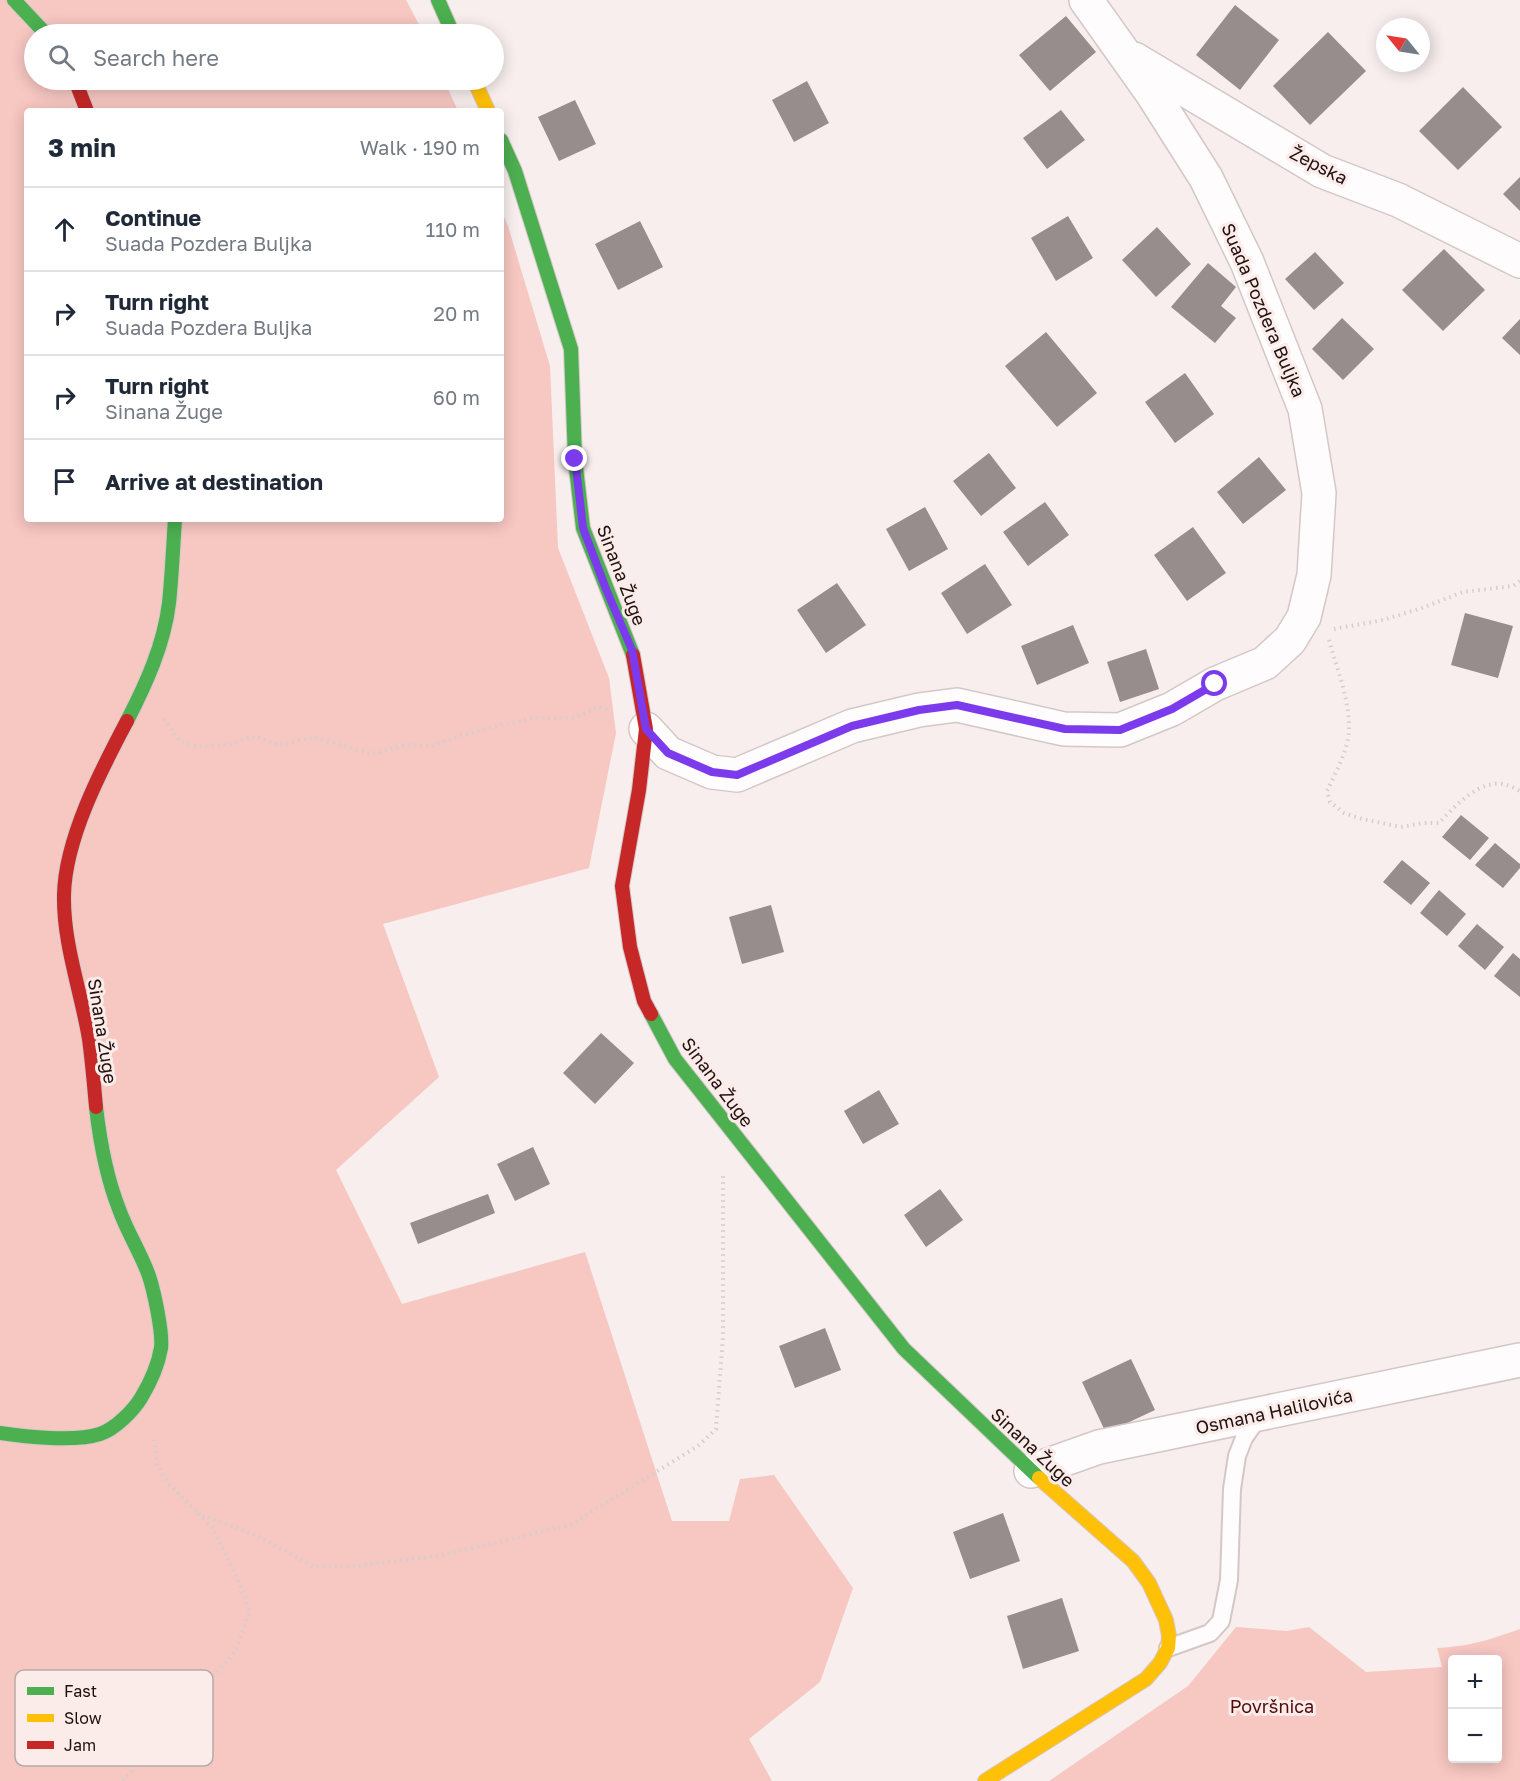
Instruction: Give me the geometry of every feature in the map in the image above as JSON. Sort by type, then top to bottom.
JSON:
[{"type":"main road","points":[[14,0],[37,24]]},
{"type":"main road","points":[[438,0],[449,24]]},
{"type":"main road","points":[[79,90],[86,108]]},
{"type":"main road","points":[[479,90],[487,108]]},
{"type":"main road","name":"Sinana Žuge","points":[[504,147],[515,171],[572,349],[575,459],[583,528],[632,650],[646,729],[639,790],[622,885],[630,947],[644,1001],[675,1059],[904,1349],[1031,1471],[1133,1561],[1149,1583],[1166,1620],[1169,1636],[1168,1648]]},
{"type":"main road","name":"Sinana Žuge","points":[[0,1433],[27,1437],[68,1438],[101,1434],[132,1412],[151,1382],[161,1347],[149,1276],[119,1210],[107,1174],[99,1134],[90,1040],[68,937],[64,895],[72,844],[110,753],[144,688],[155,661],[169,605],[175,522]]},
{"type":"main road","points":[[985,1781],[1146,1679],[1160,1663],[1168,1648]]},
{"type":"street","name":"Suada Pozdera Buljka","points":[[646,729],[668,753],[712,772],[737,775],[852,726],[919,710],[957,705],[1065,729],[1120,730],[1172,709],[1215,684],[1265,663],[1290,640],[1304,617],[1314,575],[1319,493],[1305,409],[1247,262],[1206,178],[1126,54],[1086,0]]},
{"type":"street","name":"Žepska","points":[[1126,54],[1322,171],[1398,200],[1520,261]]},
{"type":"street","name":"Osmana Halilovića","points":[[1031,1471],[1099,1447],[1520,1360]]},
{"type":"lane","points":[[1168,1648],[1210,1633],[1221,1621],[1229,1580],[1232,1489],[1237,1456],[1244,1438],[1261,1414]]},
{"type":"path","points":[[1520,581],[1513,586],[1463,592],[1393,617],[1327,631],[1346,700],[1349,732],[1338,768],[1327,791],[1330,802],[1344,813],[1401,827],[1439,823],[1459,803],[1487,785],[1506,784],[1520,791]]},
{"type":"path","points":[[144,688],[181,742],[196,746],[227,746],[255,736],[278,745],[313,737],[373,754],[405,745],[432,746],[456,736],[536,718],[576,717],[599,707],[620,712],[646,729]]},
{"type":"path","points":[[197,1513],[260,1537],[314,1567],[357,1566],[438,1556],[570,1526],[699,1446],[716,1429],[723,1337],[723,1165],[736,1136]]},
{"type":"path","points":[[143,1394],[154,1434],[157,1464],[168,1483],[213,1528],[236,1575],[250,1611],[234,1652],[213,1676]]},
{"type":"path","points":[[123,1781],[136,1766]]},
{"type":"green space","points":[[0,0],[406,0],[419,24],[24,24],[24,90],[449,90],[457,108],[24,108],[24,522],[504,522],[504,217],[550,366],[558,548],[609,678],[616,733],[589,868],[383,924],[439,1077],[336,1170],[402,1304],[585,1252],[672,1521],[729,1521],[740,1479],[774,1475],[853,1588],[820,1682],[749,1739],[772,1781],[0,1781]]},
{"type":"green space","name":"Površnica","points":[[1236,1627],[1287,1631],[1309,1627],[1366,1672],[1442,1667],[1437,1648],[1479,1642],[1520,1629],[1520,1781],[1049,1781],[1188,1686]]},
{"type":"building","points":[[1235,5],[1279,40],[1240,90],[1196,55]]},
{"type":"building","points":[[1066,16],[1096,52],[1050,91],[1019,55]]},
{"type":"building","points":[[1328,32],[1366,71],[1310,125],[1273,86]]},
{"type":"building","points":[[807,81],[829,123],[794,142],[772,100]]},
{"type":"building","points":[[1463,87],[1502,127],[1458,170],[1419,131]]},
{"type":"building","points":[[575,100],[596,144],[559,161],[538,117]]},
{"type":"building","points":[[1061,110],[1085,140],[1047,169],[1023,138]]},
{"type":"building","points":[[1520,177],[1520,211],[1503,194]]},
{"type":"building","points":[[1068,216],[1093,258],[1056,281],[1031,238]]},
{"type":"building","points":[[640,221],[663,267],[618,290],[595,244]]},
{"type":"building","points":[[1157,227],[1191,264],[1156,297],[1122,260]]},
{"type":"building","points":[[1444,249],[1485,290],[1443,331],[1402,290]]},
{"type":"building","points":[[1315,252],[1344,283],[1314,310],[1285,279]]},
{"type":"building","points":[[1208,263],[1236,287],[1221,306],[1236,318],[1215,343],[1171,307]]},
{"type":"building","points":[[1342,318],[1374,349],[1343,380],[1312,349]]},
{"type":"building","points":[[1520,319],[1520,355],[1502,338]]},
{"type":"building","points":[[1046,332],[1097,393],[1057,427],[1005,366]]},
{"type":"building","points":[[1185,373],[1214,414],[1175,443],[1145,402]]},
{"type":"building","points":[[989,453],[1016,488],[981,516],[953,481]]},
{"type":"building","points":[[1259,457],[1286,490],[1243,524],[1217,492]]},
{"type":"building","points":[[1045,502],[1069,535],[1028,566],[1003,532]]},
{"type":"building","points":[[925,507],[948,549],[909,571],[886,529]]},
{"type":"building","points":[[1193,527],[1226,573],[1187,601],[1154,555]]},
{"type":"building","points":[[985,564],[1012,605],[967,634],[941,593]]},
{"type":"building","points":[[837,583],[866,625],[826,653],[797,610]]},
{"type":"building","points":[[1465,613],[1513,626],[1498,678],[1451,665]]},
{"type":"building","points":[[1073,625],[1089,663],[1037,685],[1021,646]]},
{"type":"building","points":[[1146,649],[1159,689],[1120,702],[1107,662]]},
{"type":"building","points":[[1461,815],[1489,838],[1470,860],[1442,837]]},
{"type":"building","points":[[1495,843],[1520,864],[1520,868],[1503,888],[1475,865]]},
{"type":"building","points":[[1402,860],[1430,883],[1411,905],[1383,882]]},
{"type":"building","points":[[1439,890],[1466,914],[1447,936],[1420,913]]},
{"type":"building","points":[[771,905],[784,952],[742,964],[729,917]]},
{"type":"building","points":[[1477,924],[1504,947],[1485,970],[1458,946]]},
{"type":"building","points":[[1513,953],[1520,959],[1520,997],[1494,976]]},
{"type":"building","points":[[601,1033],[634,1063],[595,1104],[563,1073]]},
{"type":"building","points":[[879,1090],[899,1124],[863,1144],[844,1111]]},
{"type":"building","points":[[533,1147],[550,1184],[515,1201],[497,1164]]},
{"type":"building","points":[[940,1189],[963,1220],[926,1247],[904,1215]]},
{"type":"building","points":[[488,1194],[495,1213],[418,1244],[410,1223]]},
{"type":"building","points":[[825,1328],[841,1370],[795,1388],[779,1346]]},
{"type":"building","points":[[1131,1359],[1155,1410],[1106,1433],[1082,1382]]},
{"type":"building","points":[[1003,1513],[1020,1561],[970,1579],[953,1532]]},
{"type":"building","points":[[1062,1598],[1079,1651],[1023,1669],[1007,1616]]},
{"type":"traffic: fast","points":[[14,0],[37,24]]},
{"type":"traffic: fast","points":[[438,0],[449,24]]},
{"type":"traffic: fast","points":[[504,147],[515,171],[571,349],[575,459],[583,528],[633,655]]},
{"type":"traffic: fast","points":[[127,721],[159,649],[167,619],[175,522]]},
{"type":"traffic: fast","points":[[651,1014],[675,1059],[904,1349],[1039,1478]]},
{"type":"traffic: fast","points":[[0,1433],[77,1438],[106,1432],[138,1403],[158,1361],[161,1341],[153,1291],[146,1267],[122,1218],[110,1184],[96,1107]]},
{"type":"traffic: slow","points":[[479,90],[487,108]]},
{"type":"traffic: slow","points":[[985,1781],[1146,1679],[1160,1663],[1168,1648],[1169,1636],[1166,1620],[1149,1583],[1133,1561],[1039,1478]]},
{"type":"traffic: jam","points":[[79,90],[86,108]]},
{"type":"traffic: jam","points":[[633,655],[646,729],[639,790],[622,886],[630,947],[644,1001],[651,1014]]},
{"type":"traffic: jam","points":[[96,1107],[86,1021],[66,931],[64,895],[71,851],[86,805],[127,721]]},
{"type":"route","points":[[575,459],[583,528],[632,650],[646,729],[668,753],[712,772],[737,775],[852,726],[919,710],[957,705],[1065,729],[1120,730],[1172,709],[1215,684]]}]
